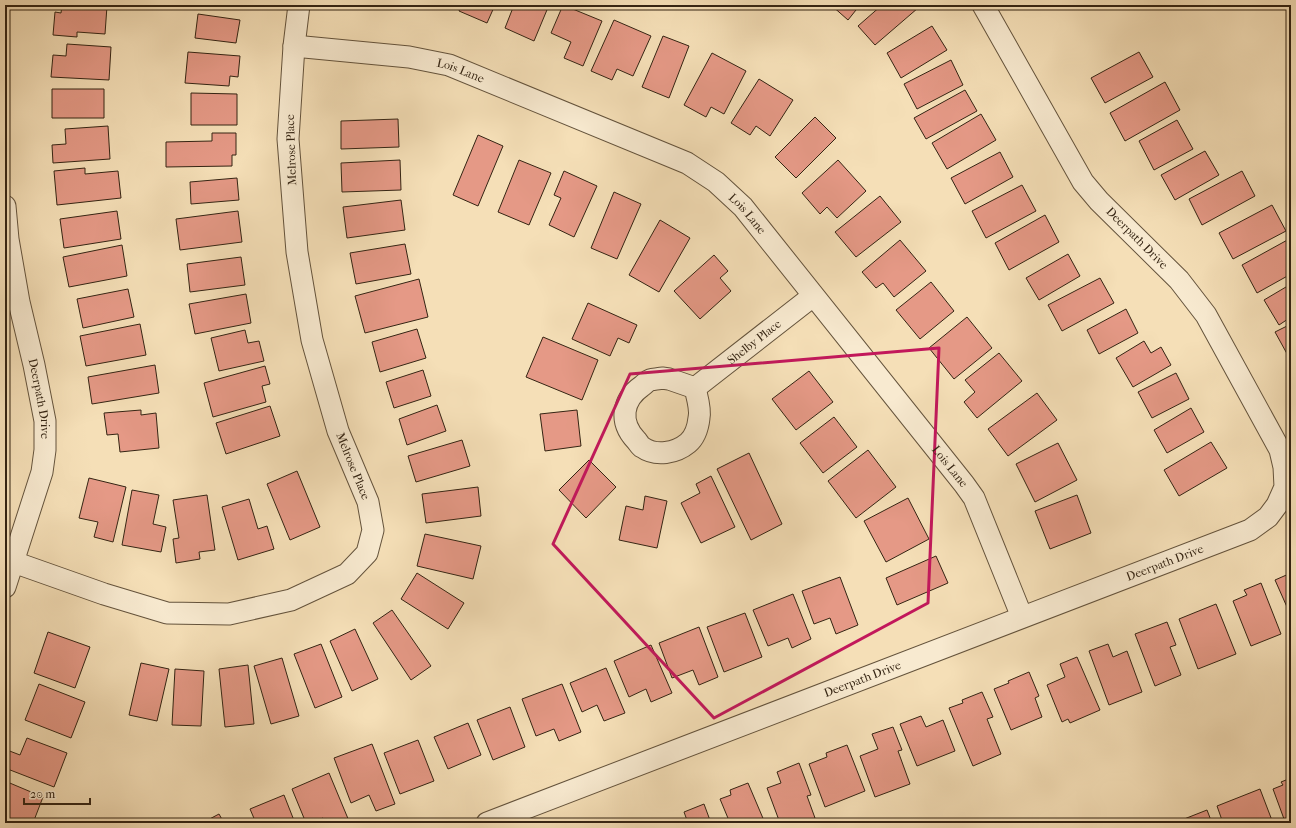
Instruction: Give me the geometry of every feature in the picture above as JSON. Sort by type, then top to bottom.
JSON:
[{"type":"street","name":"Melrose Place","points":[[9,561],[104,594],[167,612],[229,614],[291,600],[347,574],[367,553],[373,530],[368,502],[338,431],[312,340],[296,252],[288,139],[294,46],[299,5]]},
{"type":"street","name":"Deerpath Drive","points":[[487,823],[1250,530],[1268,517],[1277,505],[1285,487],[1284,467],[1280,450],[1206,315],[1179,280],[1099,201],[1083,182],[983,5]]},
{"type":"street","name":"Lois Lane","points":[[294,46],[409,57],[449,65],[686,163],[716,182],[743,207],[971,493],[1022,617]]},
{"type":"street","name":"Deerpath Drive","points":[[5,206],[8,239],[19,302],[34,365],[45,422],[45,450],[42,472],[9,561],[5,587]]},
{"type":"street","name":"Shelby Place","points":[[695,388],[813,296]]},
{"type":"highlighted area","points":[[939,348],[928,603],[714,718],[553,544],[630,374]]},
{"type":"building","points":[[62,5],[107,6],[105,34],[77,32],[77,37],[53,35],[55,12],[61,13]]},
{"type":"building","points":[[217,5],[243,5],[243,9]]},
{"type":"building","points":[[461,5],[495,5],[487,23],[459,11]]},
{"type":"building","points":[[514,5],[549,5],[534,41],[505,28]]},
{"type":"building","points":[[563,5],[602,21],[583,66],[564,58],[571,42],[551,33]]},
{"type":"building","points":[[831,5],[860,5],[848,20]]},
{"type":"building","points":[[882,5],[915,5],[918,8],[875,45],[858,26]]},
{"type":"building","points":[[198,14],[240,20],[236,43],[195,38]]},
{"type":"building","points":[[614,20],[651,36],[633,76],[617,69],[612,80],[591,71]]},
{"type":"building","points":[[932,26],[947,50],[901,78],[887,53]]},
{"type":"building","points":[[663,36],[689,46],[669,98],[642,87]]},
{"type":"building","points":[[67,44],[111,47],[109,80],[51,77],[53,55],[66,56]]},
{"type":"building","points":[[188,52],[240,56],[238,77],[230,76],[229,86],[185,83]]},
{"type":"building","points":[[1139,52],[1153,77],[1105,103],[1091,78]]},
{"type":"building","points":[[712,53],[746,71],[724,114],[711,107],[706,117],[684,105]]},
{"type":"building","points":[[951,60],[963,85],[917,109],[904,84]]},
{"type":"building","points":[[759,79],[793,100],[770,136],[756,126],[750,135],[731,123]]},
{"type":"building","points":[[1165,82],[1180,110],[1125,141],[1110,113]]},
{"type":"building","points":[[52,89],[104,89],[104,118],[52,118]]},
{"type":"building","points":[[965,90],[977,111],[926,139],[914,118]]},
{"type":"building","points":[[191,93],[237,94],[237,125],[191,125]]},
{"type":"building","points":[[981,114],[996,140],[947,169],[932,143]]},
{"type":"building","points":[[815,117],[836,138],[796,178],[775,157]]},
{"type":"building","points":[[398,119],[399,147],[341,149],[341,121]]},
{"type":"building","points":[[1177,120],[1193,149],[1154,170],[1139,141]]},
{"type":"building","points":[[108,126],[110,159],[53,163],[52,145],[66,144],[65,129]]},
{"type":"building","points":[[212,133],[236,133],[236,155],[232,155],[232,166],[166,167],[166,142],[212,141]]},
{"type":"building","points":[[478,135],[503,146],[478,206],[453,195]]},
{"type":"building","points":[[1205,151],[1219,175],[1175,200],[1161,175]]},
{"type":"building","points":[[1000,152],[1013,177],[965,204],[951,178]]},
{"type":"building","points":[[400,160],[401,190],[342,192],[341,163]]},
{"type":"building","points":[[519,160],[551,173],[529,225],[498,212]]},
{"type":"building","points":[[838,160],[866,191],[837,218],[827,207],[820,214],[802,193]]},
{"type":"building","points":[[85,168],[85,174],[118,171],[121,198],[57,205],[54,171]]},
{"type":"building","points":[[564,171],[597,186],[574,237],[549,225],[561,198],[554,195]]},
{"type":"building","points":[[1242,171],[1255,196],[1202,225],[1189,199]]},
{"type":"building","points":[[237,178],[239,200],[191,204],[190,182]]},
{"type":"building","points":[[1022,185],[1036,211],[986,238],[972,211]]},
{"type":"building","points":[[614,192],[641,204],[617,259],[591,248]]},
{"type":"building","points":[[880,196],[901,222],[856,257],[835,232]]},
{"type":"building","points":[[401,200],[405,230],[347,238],[343,207]]},
{"type":"building","points":[[1272,205],[1286,231],[1233,259],[1219,233]]},
{"type":"building","points":[[117,211],[121,239],[64,248],[60,219]]},
{"type":"building","points":[[238,211],[242,242],[180,250],[176,219]]},
{"type":"building","points":[[1045,215],[1059,242],[1009,270],[995,243]]},
{"type":"building","points":[[660,220],[690,238],[659,292],[629,275]]},
{"type":"building","points":[[1291,238],[1291,274],[1257,293],[1242,265]]},
{"type":"building","points":[[900,240],[926,271],[894,297],[883,283],[876,288],[862,272]]},
{"type":"building","points":[[405,244],[411,274],[356,284],[350,253]]},
{"type":"building","points":[[122,245],[127,276],[69,287],[63,257]]},
{"type":"building","points":[[1068,254],[1080,276],[1039,300],[1026,278]]},
{"type":"building","points":[[714,255],[728,271],[720,278],[731,291],[700,319],[674,291]]},
{"type":"building","points":[[241,257],[245,285],[190,292],[187,264]]},
{"type":"building","points":[[1100,278],[1114,303],[1062,331],[1048,305]]},
{"type":"building","points":[[419,279],[428,317],[365,333],[355,296]]},
{"type":"building","points":[[931,282],[954,311],[920,339],[896,310]]},
{"type":"building","points":[[1291,284],[1291,317],[1279,325],[1264,300]]},
{"type":"building","points":[[128,289],[134,317],[83,328],[77,299]]},
{"type":"building","points":[[246,294],[251,323],[195,334],[189,304]]},
{"type":"building","points":[[588,303],[637,325],[629,343],[618,338],[610,356],[572,339]]},
{"type":"building","points":[[1126,309],[1138,333],[1099,354],[1087,330]]},
{"type":"building","points":[[967,317],[992,348],[954,379],[929,348]]},
{"type":"building","points":[[140,324],[146,355],[86,366],[80,336]]},
{"type":"building","points":[[1291,324],[1291,361],[1275,332]]},
{"type":"building","points":[[417,329],[426,358],[380,372],[372,342]]},
{"type":"building","points":[[245,330],[248,343],[259,341],[264,361],[219,371],[211,338]]},
{"type":"building","points":[[543,337],[598,360],[582,400],[526,377]]},
{"type":"building","points":[[1144,341],[1151,353],[1161,347],[1171,365],[1133,387],[1116,358]]},
{"type":"building","points":[[999,353],[1022,381],[977,418],[964,402],[975,392],[965,380]]},
{"type":"building","points":[[155,365],[159,393],[92,404],[88,377]]},
{"type":"building","points":[[265,366],[270,384],[262,386],[266,402],[213,417],[204,383]]},
{"type":"building","points":[[423,370],[431,396],[394,408],[386,382]]},
{"type":"building","points":[[809,371],[833,402],[796,430],[772,399]]},
{"type":"building","points":[[1176,373],[1189,399],[1152,418],[1138,392]]},
{"type":"building","points":[[1037,393],[1057,420],[1008,456],[988,429]]},
{"type":"building","points":[[437,405],[446,431],[407,445],[399,419]]},
{"type":"building","points":[[270,406],[280,436],[226,454],[216,423]]},
{"type":"building","points":[[1191,408],[1204,432],[1167,453],[1154,430]]},
{"type":"building","points":[[141,410],[141,415],[156,413],[159,448],[120,452],[118,434],[107,435],[104,413]]},
{"type":"building","points":[[577,410],[581,446],[545,451],[540,414]]},
{"type":"building","points":[[834,417],[857,447],[823,473],[800,443]]},
{"type":"building","points":[[462,440],[470,466],[416,482],[408,456]]},
{"type":"building","points":[[1211,442],[1227,468],[1179,496],[1164,470]]},
{"type":"building","points":[[1058,443],[1077,480],[1035,502],[1016,464]]},
{"type":"building","points":[[868,450],[896,487],[856,518],[828,481]]},
{"type":"building","points":[[749,453],[782,524],[751,540],[717,469]]},
{"type":"building","points":[[589,460],[616,487],[586,518],[559,490]]},
{"type":"building","points":[[297,471],[320,527],[290,540],[267,484]]},
{"type":"building","points":[[711,476],[735,527],[701,543],[681,503],[700,493],[696,484]]},
{"type":"building","points":[[89,478],[126,487],[113,542],[94,537],[98,522],[79,518]]},
{"type":"building","points":[[478,487],[481,516],[426,523],[422,494]]},
{"type":"building","points":[[132,490],[159,495],[153,524],[166,527],[161,552],[122,545]]},
{"type":"building","points":[[207,495],[215,550],[199,552],[200,559],[176,563],[173,539],[179,538],[173,500]]},
{"type":"building","points":[[1077,495],[1091,533],[1050,549],[1035,511]]},
{"type":"building","points":[[645,496],[667,501],[657,548],[619,540],[626,506],[643,510]]},
{"type":"building","points":[[908,498],[929,539],[886,562],[864,521]]},
{"type":"building","points":[[249,499],[258,529],[267,526],[274,549],[238,560],[222,507]]},
{"type":"building","points":[[425,534],[481,546],[473,579],[417,566]]},
{"type":"building","points":[[936,556],[948,583],[897,605],[886,578]]},
{"type":"building","points":[[417,573],[464,603],[448,629],[401,599]]},
{"type":"building","points":[[1291,573],[1291,616],[1275,580]]},
{"type":"building","points":[[840,577],[858,625],[836,634],[830,618],[814,624],[802,591]]},
{"type":"building","points":[[1261,583],[1281,634],[1251,646],[1233,601],[1247,595],[1244,590]]},
{"type":"building","points":[[793,594],[811,639],[792,648],[788,638],[768,646],[753,610]]},
{"type":"building","points":[[1216,604],[1236,654],[1198,669],[1179,619]]},
{"type":"building","points":[[392,610],[431,666],[411,680],[373,623]]},
{"type":"building","points":[[745,613],[762,657],[724,672],[707,627]]},
{"type":"building","points":[[1167,622],[1176,645],[1170,647],[1181,675],[1155,686],[1135,634]]},
{"type":"building","points":[[699,627],[718,677],[699,685],[693,670],[672,678],[659,643]]},
{"type":"building","points":[[355,629],[378,679],[352,691],[330,641]]},
{"type":"building","points":[[48,632],[90,647],[75,688],[34,673]]},
{"type":"building","points":[[321,644],[342,697],[315,708],[294,654]]},
{"type":"building","points":[[1108,644],[1113,657],[1127,651],[1142,692],[1109,705],[1089,651]]},
{"type":"building","points":[[651,645],[672,693],[651,702],[646,689],[629,697],[614,661]]},
{"type":"building","points":[[1077,657],[1100,710],[1070,723],[1068,719],[1062,722],[1047,685],[1065,677],[1060,664]]},
{"type":"building","points":[[282,658],[299,716],[271,724],[254,666]]},
{"type":"building","points":[[141,663],[169,669],[157,721],[129,715]]},
{"type":"building","points":[[248,665],[254,724],[225,727],[219,669]]},
{"type":"building","points":[[606,668],[625,713],[604,721],[597,705],[582,712],[570,683]]},
{"type":"building","points":[[175,669],[204,671],[201,726],[172,725]]},
{"type":"building","points":[[1029,672],[1039,696],[1035,698],[1042,717],[1011,730],[994,689]]},
{"type":"building","points":[[39,684],[85,702],[71,738],[25,720]]},
{"type":"building","points":[[562,684],[581,732],[559,741],[554,729],[536,736],[522,699]]},
{"type":"building","points":[[982,692],[993,717],[987,719],[1001,754],[973,766],[949,708],[963,703],[962,700]]},
{"type":"building","points":[[510,707],[525,747],[493,760],[477,720]]},
{"type":"building","points":[[921,716],[926,727],[943,720],[955,751],[917,766],[900,724]]},
{"type":"building","points":[[468,723],[481,755],[448,769],[434,737]]},
{"type":"building","points":[[893,727],[902,750],[898,751],[910,784],[875,797],[860,756],[878,749],[872,734]]},
{"type":"building","points":[[27,738],[67,753],[54,787],[5,768],[5,755],[7,750],[20,755]]},
{"type":"building","points":[[418,740],[434,781],[400,794],[384,753]]},
{"type":"building","points":[[372,744],[395,804],[376,811],[369,795],[351,803],[334,758]]},
{"type":"building","points":[[847,745],[865,791],[825,807],[809,764],[827,757],[826,753]]},
{"type":"building","points":[[799,763],[811,795],[807,796],[815,818],[802,823],[780,823],[767,788],[781,783],[777,772]]},
{"type":"building","points":[[329,773],[349,821],[345,823],[326,823],[323,818],[311,823],[306,823],[292,789]]},
{"type":"building","points":[[1291,778],[1291,816],[1284,819],[1273,789],[1283,785],[1281,782]]},
{"type":"building","points":[[5,781],[43,797],[33,823],[5,823]]},
{"type":"building","points":[[748,783],[765,823],[730,823],[720,799],[731,795],[730,790]]},
{"type":"building","points":[[1260,789],[1273,823],[1223,823],[1217,806]]},
{"type":"building","points":[[284,795],[295,823],[256,823],[250,809]]},
{"type":"building","points":[[704,804],[711,823],[688,823],[684,812]]},
{"type":"building","points":[[1207,810],[1212,823],[1174,823]]},
{"type":"building","points":[[219,814],[224,823],[202,823]]}]
